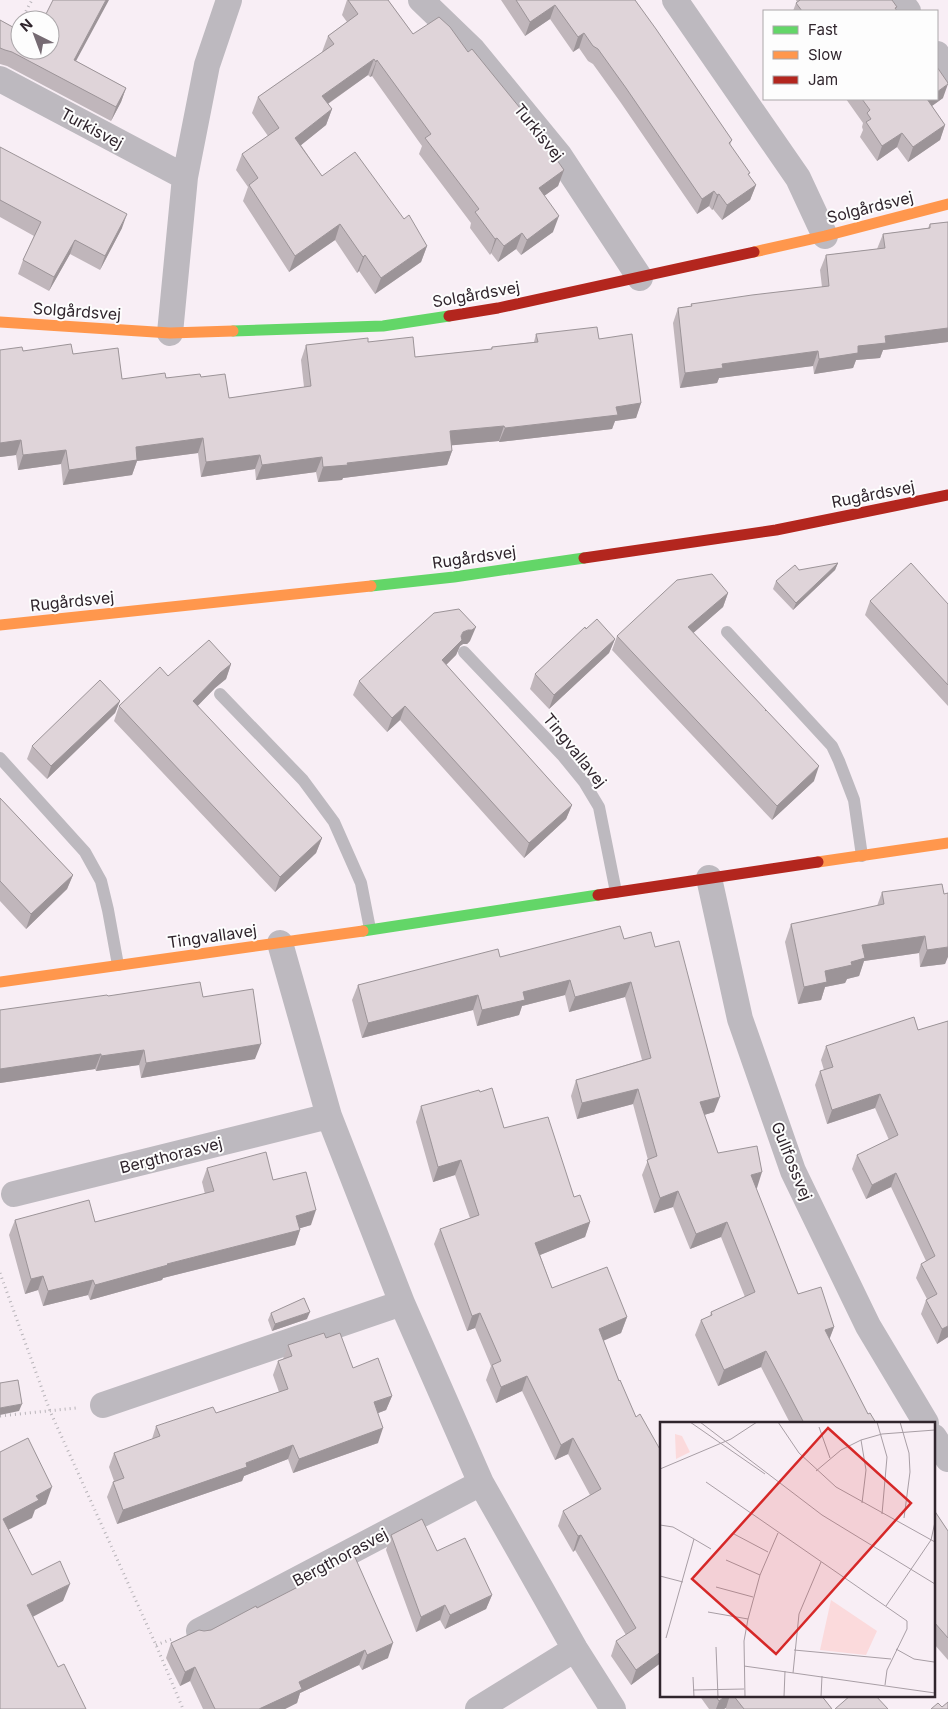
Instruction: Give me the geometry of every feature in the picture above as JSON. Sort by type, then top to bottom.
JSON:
[{"type":"street","points":[[170,333],[184,177],[207,65],[229,0]]},
{"type":"street","name":"Turkisvej","points":[[422,0],[472,49],[559,155],[640,278]]},
{"type":"street","points":[[675,0],[798,178],[825,236]]},
{"type":"street","points":[[938,56],[948,71]]},
{"type":"street","name":"Turkisvej","points":[[0,79],[184,177]]},
{"type":"street","name":"Solgårdsvej","points":[[0,322],[170,333],[382,326],[498,308],[640,278],[825,236],[948,204]]},
{"type":"street","name":"Rugårdsvej","points":[[0,625],[454,577],[776,530],[948,495]]},
{"type":"street","name":"Tingvallavej","points":[[0,982],[280,943],[948,844]]},
{"type":"street","name":"Gullfossvej","points":[[709,878],[740,1019],[793,1170],[868,1326],[925,1422]]},
{"type":"street","points":[[280,943],[329,1116],[402,1303],[481,1482],[574,1649],[613,1709]]},
{"type":"street","name":"Bergthorasvej","points":[[14,1194],[329,1116]]},
{"type":"street","points":[[104,1405],[402,1303]]},
{"type":"street","points":[[936,1440],[948,1459]]},
{"type":"street","name":"Bergthorasvej","points":[[199,1631],[481,1482]]},
{"type":"street","points":[[478,1709],[574,1649]]},
{"type":"lane","points":[[727,632],[832,746],[840,761],[854,800],[862,856]]},
{"type":"lane","name":"Tingvallavej","points":[[464,652],[556,748],[584,782],[599,807],[616,892]]},
{"type":"lane","points":[[220,694],[303,780],[334,822],[361,883],[370,929]]},
{"type":"lane","points":[[0,758],[85,852],[101,881],[118,965]]},
{"type":"path","points":[[0,1272],[50,1411],[183,1709]]},
{"type":"path","points":[[0,1416],[104,1405]]},
{"type":"building","points":[[53,0],[106,0],[74,60],[126,88],[116,107],[27,60],[60,60],[60,10],[48,10]]},
{"type":"building","points":[[348,0],[388,0],[413,34],[439,17],[450,27],[468,52],[472,49],[520,108],[564,170],[539,188],[559,216],[527,240],[522,233],[504,246],[497,238],[495,239],[475,212],[479,209],[425,138],[431,134],[377,60],[376,62],[374,59],[322,96],[332,109],[295,138],[322,176],[355,152],[404,219],[409,215],[427,246],[381,278],[365,255],[363,257],[340,224],[295,256],[249,185],[258,178],[242,154],[279,128],[258,97],[334,44],[328,36],[358,14]]},
{"type":"building","points":[[516,0],[635,0],[732,140],[729,143],[756,185],[727,205],[719,194],[717,195],[714,191],[702,199],[626,88],[584,33],[578,37],[555,5],[530,22]]},
{"type":"building","points":[[800,0],[892,0],[897,7],[895,8],[896,10],[801,10],[796,3]]},
{"type":"building","points":[[0,20],[10,26],[10,51],[0,48]]},
{"type":"building","points":[[938,68],[948,83],[938,91]]},
{"type":"building","points":[[863,100],[928,100],[945,125],[913,147],[902,133],[882,146],[866,122],[871,119],[867,113],[870,110]]},
{"type":"building","points":[[0,147],[127,214],[105,256],[75,240],[54,277],[23,260],[41,222],[0,200]]},
{"type":"building","points":[[948,222],[948,328],[885,336],[886,343],[858,346],[858,353],[819,359],[818,351],[722,364],[723,368],[685,373],[678,308],[692,306],[691,304],[752,295],[829,286],[826,255],[885,248],[883,234],[930,228],[930,224]]},
{"type":"building","points":[[597,327],[599,339],[632,334],[641,403],[616,407],[618,415],[505,428],[504,426],[450,431],[452,451],[323,467],[322,457],[262,465],[260,455],[206,462],[203,438],[136,447],[137,460],[69,470],[66,450],[23,455],[21,440],[0,443],[0,350],[22,347],[23,351],[71,344],[73,354],[118,348],[122,379],[165,373],[166,378],[200,374],[201,377],[225,374],[229,398],[311,386],[306,345],[368,338],[368,342],[413,337],[415,357],[538,342],[536,334]]},
{"type":"building","points":[[838,563],[796,603],[776,581],[795,565],[799,570]]},
{"type":"building","points":[[911,563],[948,604],[948,685],[870,601]]},
{"type":"building","points":[[712,574],[728,593],[688,627],[819,766],[777,806],[617,636],[677,580]]},
{"type":"building","points":[[459,609],[476,627],[463,632],[462,640],[442,660],[572,805],[529,843],[405,706],[392,718],[359,681],[434,613]]},
{"type":"building","points":[[597,619],[615,639],[554,695],[535,674],[585,627],[586,629]]},
{"type":"building","points":[[209,640],[231,664],[193,701],[322,838],[280,877],[119,706],[160,667],[168,676]]},
{"type":"building","points":[[100,680],[120,701],[51,766],[32,746]]},
{"type":"building","points":[[0,798],[73,875],[31,914],[0,881]]},
{"type":"building","points":[[942,884],[944,894],[948,893],[948,947],[927,950],[925,936],[862,945],[865,958],[851,962],[852,965],[825,971],[827,982],[804,987],[791,924],[884,904],[882,892]]},
{"type":"building","points":[[620,926],[624,939],[651,932],[655,947],[679,941],[720,1097],[700,1102],[718,1153],[757,1146],[762,1172],[751,1175],[798,1294],[821,1287],[834,1327],[825,1330],[868,1414],[870,1413],[875,1422],[803,1422],[766,1351],[724,1370],[701,1320],[712,1315],[711,1312],[755,1292],[727,1222],[696,1234],[678,1191],[660,1198],[647,1160],[657,1156],[638,1089],[582,1103],[576,1080],[651,1058],[631,982],[575,997],[570,980],[523,992],[525,1000],[482,1010],[478,995],[368,1023],[358,985],[498,949],[500,957]]},
{"type":"building","points":[[200,982],[203,997],[253,989],[261,1044],[146,1063],[144,1050],[101,1056],[101,1054],[0,1069],[0,1010]]},
{"type":"building","points":[[914,1017],[918,1030],[948,1021],[948,1326],[942,1329],[926,1300],[937,1294],[921,1264],[935,1256],[896,1173],[872,1185],[857,1155],[898,1135],[880,1094],[832,1110],[820,1071],[833,1067],[826,1046]]},
{"type":"building","points":[[492,1088],[504,1128],[548,1117],[574,1197],[580,1195],[590,1222],[535,1243],[552,1288],[607,1267],[627,1317],[599,1329],[619,1381],[636,1417],[640,1414],[660,1449],[660,1652],[636,1670],[616,1641],[636,1628],[581,1535],[578,1536],[563,1511],[601,1489],[573,1438],[561,1445],[527,1376],[501,1387],[492,1365],[501,1361],[480,1313],[472,1316],[440,1229],[479,1215],[461,1160],[438,1167],[421,1106],[479,1090],[480,1092]]},
{"type":"building","points":[[266,1152],[273,1180],[306,1172],[316,1210],[296,1216],[300,1230],[167,1264],[95,1285],[93,1280],[48,1291],[43,1276],[31,1279],[15,1220],[89,1200],[95,1222],[214,1191],[207,1168]]},
{"type":"building","points":[[304,1298],[310,1312],[275,1324],[271,1313]]},
{"type":"building","points":[[324,1333],[326,1338],[340,1333],[353,1368],[378,1358],[392,1396],[374,1402],[383,1428],[299,1459],[293,1445],[246,1463],[247,1467],[123,1510],[113,1482],[124,1478],[114,1453],[160,1436],[156,1426],[213,1407],[216,1413],[288,1389],[278,1361],[292,1356],[288,1345]]},
{"type":"building","points":[[18,1380],[22,1404],[0,1408],[0,1383]]},
{"type":"building","points":[[28,1438],[52,1487],[36,1496],[39,1500],[3,1519],[32,1575],[60,1561],[70,1584],[27,1605],[58,1667],[64,1664],[86,1709],[0,1709],[0,1452]]},
{"type":"building","points":[[936,1513],[948,1531],[948,1638],[936,1624]]},
{"type":"building","points":[[422,1519],[437,1551],[465,1538],[492,1595],[450,1615],[445,1605],[421,1617],[391,1535]]},
{"type":"building","points":[[354,1555],[393,1643],[367,1655],[365,1650],[299,1682],[302,1689],[259,1709],[215,1709],[195,1667],[185,1672],[171,1643],[199,1630],[211,1630],[256,1606],[257,1608],[327,1572],[325,1570]]},
{"type":"building","points":[[716,1696],[726,1696],[719,1701]]},
{"type":"building","points":[[734,1696],[822,1696],[832,1709],[744,1709]]},
{"type":"building","points":[[850,1696],[876,1696],[888,1709],[835,1709]]},
{"type":"building","points":[[948,1702],[948,1709],[931,1709],[938,1703],[942,1707]]},
{"type":"traffic: fast","points":[[233,331],[383,326],[449,316]]},
{"type":"traffic: fast","points":[[371,586],[454,577],[584,558]]},
{"type":"traffic: fast","points":[[363,931],[598,895]]},
{"type":"traffic: slow","points":[[754,252],[825,236],[948,204]]},
{"type":"traffic: slow","points":[[0,322],[170,333],[233,331]]},
{"type":"traffic: slow","points":[[0,625],[371,586]]},
{"type":"traffic: slow","points":[[818,862],[948,843]]},
{"type":"traffic: slow","points":[[0,982],[363,931]]},
{"type":"traffic: jam","points":[[449,316],[498,308],[754,252]]},
{"type":"traffic: jam","points":[[584,558],[776,530],[948,495]]},
{"type":"traffic: jam","points":[[598,895],[818,862]]}]
